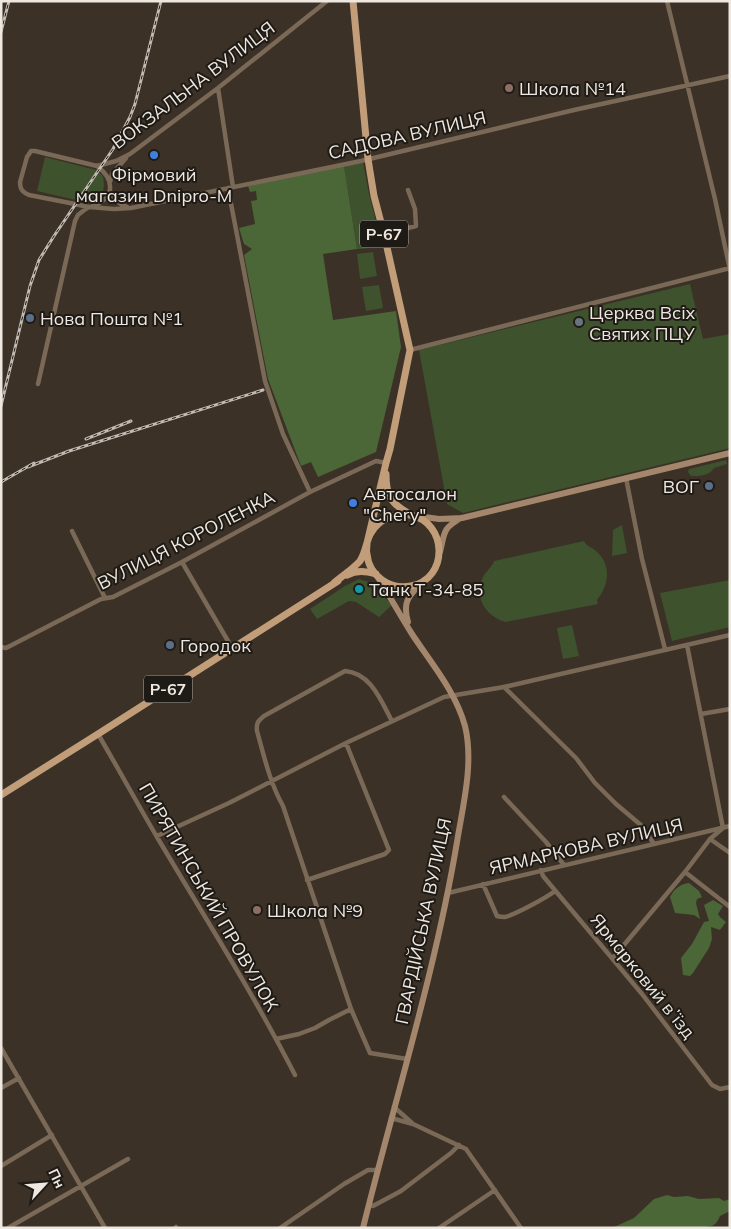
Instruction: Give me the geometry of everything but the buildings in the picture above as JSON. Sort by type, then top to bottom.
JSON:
[{"type":"main road","name":"Р-67","points":[[334,583],[359,562],[363,556],[390,449],[410,350],[374,196],[368,159],[353,1]]},
{"type":"main road","points":[[410,630],[405,613],[406,603],[434,570],[445,530],[450,524],[462,518],[730,453]]},
{"type":"main road","name":"Р-67","points":[[386,463],[388,494],[398,508],[429,525],[439,544],[439,554]]},
{"type":"main road","name":"Р-67","points":[[411,515],[399,514],[388,517],[379,523],[367,543],[367,554],[370,565],[383,581],[403,587],[423,581]]},
{"type":"main road","points":[[411,515],[462,518]]},
{"type":"main road","name":"Р-67","points":[[1,795],[334,583],[352,573],[360,571],[376,574]]},
{"type":"main road","name":"ГВАРДІЙСЬКА ВУЛИЦЯ","points":[[363,1228],[436,946],[448,892],[466,791],[468,768],[465,726],[453,696],[376,574]]},
{"type":"street","name":"ВОКЗАЛЬНА ВУЛИЦЯ","points":[[97,166],[116,161],[130,154],[218,88],[327,1]]},
{"type":"street","points":[[410,350],[730,268],[667,1]]},
{"type":"street","name":"САДОВА ВУЛИЦЯ","points":[[89,207],[131,208],[368,159],[730,76]]},
{"type":"street","points":[[218,88],[230,187],[265,381],[283,434],[310,492]]},
{"type":"street","points":[[89,207],[28,195],[22,190],[20,182],[27,157],[31,151],[97,166]]},
{"type":"street","points":[[109,183],[112,174],[130,154]]},
{"type":"street","name":"ВОКЗАЛЬНА ВУЛИЦЯ","points":[[97,166],[104,171],[110,191]]},
{"type":"street","points":[[384,234],[416,226],[415,209],[408,190]]},
{"type":"street","points":[[38,384],[75,221],[82,211],[100,203],[107,197],[110,191]]},
{"type":"street","points":[[110,191],[117,202],[131,208]]},
{"type":"street","name":"ВУЛИЦЯ КОРОЛЕНКА","points":[[1,648],[6,648],[101,599],[113,596],[182,562],[310,492],[376,462],[386,463]]},
{"type":"street","points":[[626,478],[642,560],[665,649]]},
{"type":"street","points":[[72,531],[105,598]]},
{"type":"street","points":[[182,562],[232,648]]},
{"type":"street","points":[[157,836],[444,697],[504,687],[730,635]]},
{"type":"street","points":[[613,958],[685,872],[710,838],[723,828],[687,645]]},
{"type":"street","points":[[392,721],[371,684],[363,676],[352,671],[346,671],[264,716],[256,725],[272,781],[283,806],[351,1009],[370,1053],[407,1059]]},
{"type":"street","points":[[504,687],[576,758],[602,790],[642,826],[654,844]]},
{"type":"street","points":[[701,714],[730,709]]},
{"type":"street","name":"ПИРЯТИНСЬКИЙ ПРОВУЛОК","points":[[98,734],[220,942],[295,1075]]},
{"type":"street","points":[[307,880],[386,854],[389,850],[346,743]]},
{"type":"street","points":[[504,796],[546,842],[564,865]]},
{"type":"street","name":"ЯРМАРКОВА ВУЛИЦЯ","points":[[448,892],[730,826]]},
{"type":"street","points":[[710,838],[730,853]]},
{"type":"street","name":"Ярмарковий вʼїзд","points":[[541,870],[543,876],[613,958],[712,1085],[720,1089],[730,1087]]},
{"type":"street","points":[[685,872],[730,907]]},
{"type":"street","points":[[483,884],[497,916],[503,917],[555,891]]},
{"type":"street","points":[[276,1039],[316,1028],[351,1009]]},
{"type":"street","points":[[1,1048],[105,1228]]},
{"type":"street","points":[[1,1088],[19,1078]]},
{"type":"street","points":[[394,1107],[413,1124]]},
{"type":"street","points":[[392,1118],[413,1124],[466,1149],[521,1228]]},
{"type":"street","points":[[1,1166],[52,1135]]},
{"type":"street","points":[[368,1204],[373,1206],[400,1191],[459,1145]]},
{"type":"street","points":[[8,1228],[128,1158]]},
{"type":"street","points":[[280,1228],[344,1184],[368,1170],[377,1170]]},
{"type":"street","points":[[439,1228],[495,1190]]},
{"type":"green space","points":[[45,157],[96,170],[103,176],[103,193],[97,200],[89,203],[37,191]]},
{"type":"green space","points":[[363,162],[381,241],[370,248],[357,249],[344,166]]},
{"type":"green space","points":[[344,166],[357,249],[323,254],[333,320],[396,311],[401,347],[376,452],[318,477],[311,462],[301,466],[268,379],[244,255],[252,249],[244,244],[239,228],[255,224],[251,201],[257,200],[256,191],[250,192],[248,186]]},
{"type":"green space","points":[[373,252],[377,276],[360,279],[357,254]]},
{"type":"green space","points":[[690,284],[703,339],[730,334],[730,448],[463,513],[447,504],[419,350]]},
{"type":"green space","points":[[379,285],[383,308],[366,311],[362,287]]},
{"type":"green space","points":[[726,460],[727,464],[714,468],[710,473],[704,475],[691,476],[688,472],[689,469]]},
{"type":"green space","points":[[622,525],[627,553],[612,556],[613,530]]},
{"type":"green space","points":[[584,541],[601,557],[607,569],[606,582],[597,600],[598,604],[506,622],[487,611],[481,599],[480,584],[494,561]]},
{"type":"green space","points":[[359,579],[369,582],[392,605],[379,617],[356,602],[349,601],[317,619],[310,609]]},
{"type":"green space","points":[[730,580],[730,627],[672,641],[660,593]]},
{"type":"green space","points":[[572,625],[579,656],[563,659],[557,628]]},
{"type":"green space","points":[[689,883],[699,891],[702,897],[697,899],[696,903],[700,919],[694,915],[675,913],[670,897],[678,887]]},
{"type":"green space","points":[[713,900],[723,906],[718,914],[726,922],[720,930],[711,927],[712,939],[709,948],[693,973],[690,976],[683,975],[681,958],[692,944],[704,922],[709,921],[704,905]]},
{"type":"green space","points":[[667,1195],[674,1197],[688,1196],[699,1199],[719,1198],[724,1201],[730,1199],[730,1211],[720,1216],[715,1224],[701,1228],[612,1228],[634,1218],[654,1199]]},
{"type":"railway","points":[[1,32],[9,1]]},
{"type":"railway","points":[[1,406],[30,286],[39,260],[113,149],[130,117],[161,1]]},
{"type":"railway","points":[[28,467],[69,451],[263,390]]},
{"type":"railway","points":[[86,439],[131,421]]},
{"type":"railway","points":[[1,482],[34,463]]},
{"type":"place","name":"Школа №14","points":[[509,88]]},
{"type":"place","name":"Фірмовий магазин Dnipro-M","points":[[154,155]]},
{"type":"place","name":"Нова Пошта №1","points":[[30,318]]},
{"type":"place","name":"Церква Всіх Святих ПЦУ","points":[[579,322]]},
{"type":"place","name":"ВОГ","points":[[709,486]]},
{"type":"place","name":"Автосалон \"Chery\"","points":[[353,503]]},
{"type":"place","name":"Танк Т-34-85","points":[[359,589]]},
{"type":"place","name":"Городок","points":[[170,645]]},
{"type":"place","name":"Школа №9","points":[[257,910]]}]
